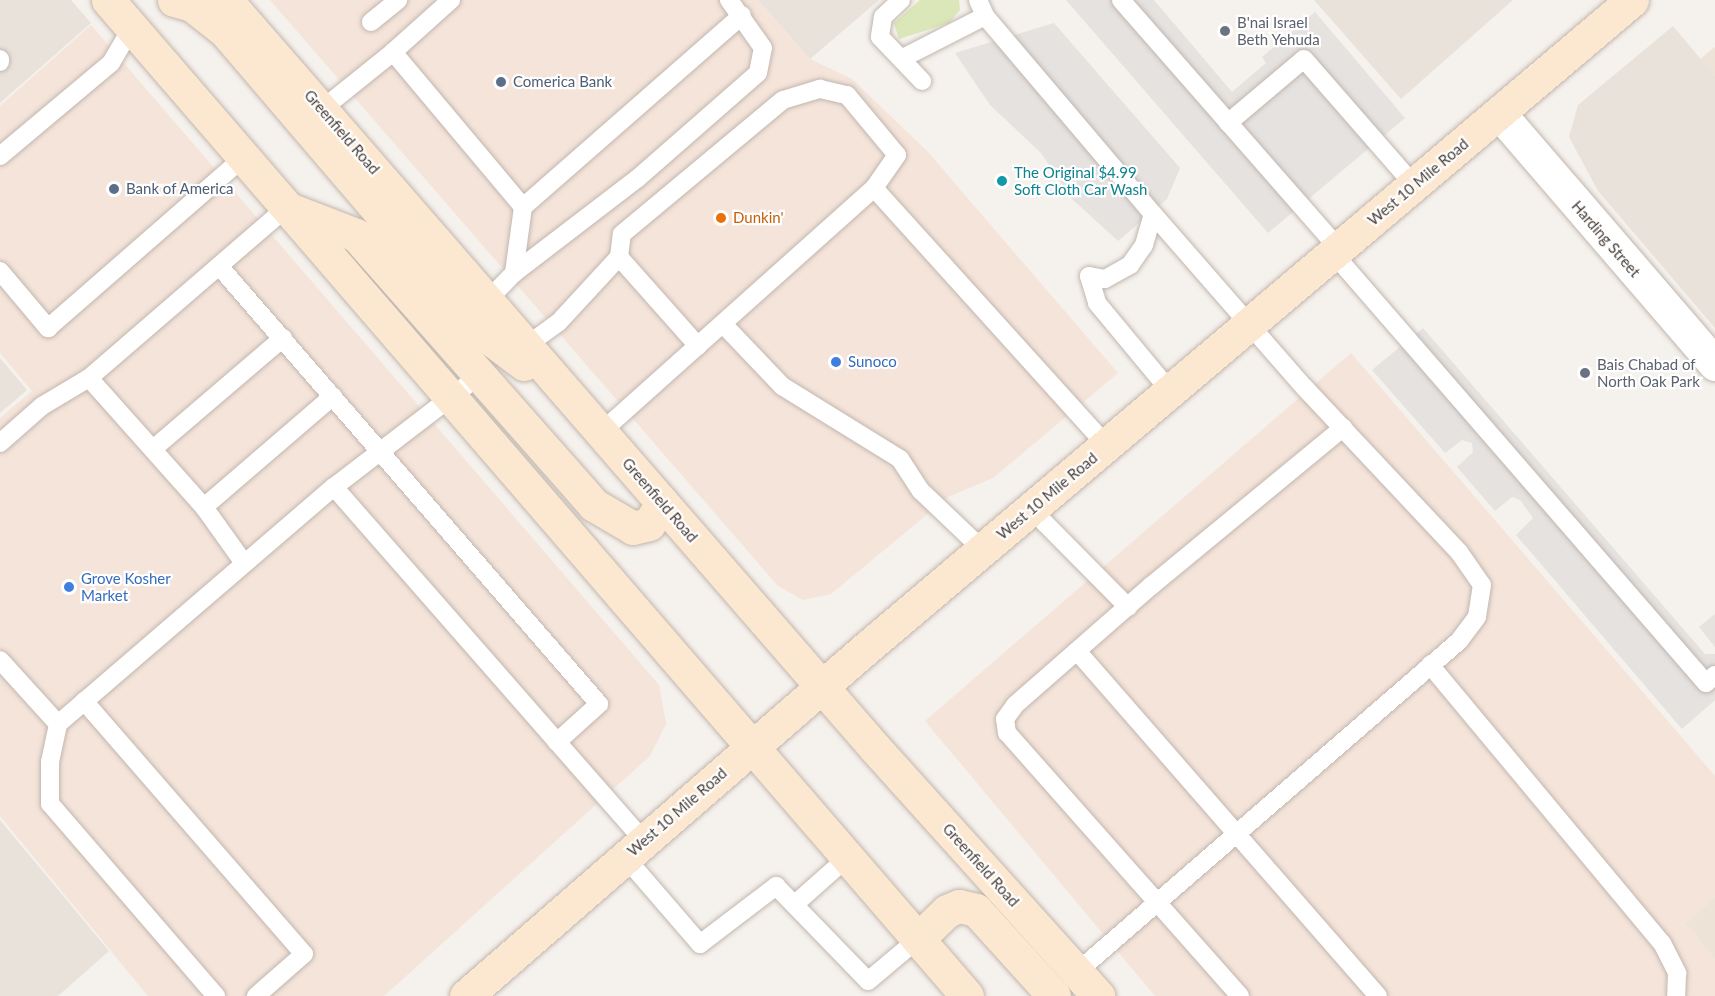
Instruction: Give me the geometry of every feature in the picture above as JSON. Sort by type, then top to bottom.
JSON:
[{"type":"main road","points":[[108,0],[967,996]]},
{"type":"main road","points":[[132,27],[173,0],[192,5],[225,31],[313,116]]},
{"type":"main road","name":"Greenfield Road","points":[[226,0],[313,116],[478,308],[526,346],[822,687],[1088,984]]},
{"type":"main road","name":"West 10 Mile Road","points":[[466,996],[822,687],[1632,0]]},
{"type":"main road","points":[[286,208],[356,235],[594,505],[615,522],[633,528],[649,524],[662,503]]},
{"type":"main road","points":[[478,308],[484,334],[572,399]]},
{"type":"main road","points":[[918,939],[946,911],[959,906],[976,909],[1054,996]]},
{"type":"street","name":"Harding Street","points":[[1498,113],[1715,364]]},
{"type":"lane","points":[[371,22],[398,0]]},
{"type":"lane","points":[[313,116],[393,52],[452,0]]},
{"type":"lane","points":[[478,308],[514,273],[638,178],[758,73],[763,48],[729,0]]},
{"type":"lane","points":[[901,0],[882,17],[878,33],[886,47],[903,58],[922,81]]},
{"type":"lane","points":[[1121,0],[1706,683],[1715,675]]},
{"type":"lane","points":[[903,58],[981,8],[1249,325],[1459,552],[1482,585],[1477,617],[1430,665],[1236,831],[1159,902],[1088,984]]},
{"type":"lane","points":[[514,273],[523,207],[741,15]]},
{"type":"lane","points":[[0,156],[111,63],[132,27]]},
{"type":"lane","points":[[393,52],[523,207]]},
{"type":"lane","points":[[1228,123],[1304,59],[1414,185]]},
{"type":"lane","points":[[526,346],[558,323],[620,257],[622,234],[783,99],[820,89],[847,95],[897,155],[874,189],[601,432]]},
{"type":"lane","points":[[0,271],[48,328],[243,158]]},
{"type":"lane","points":[[874,189],[1106,445]]},
{"type":"lane","points":[[0,443],[42,406],[89,378],[286,208]]},
{"type":"lane","points":[[1153,213],[1144,245],[1130,265],[1106,279],[1089,276],[1098,303],[1170,391]]},
{"type":"lane","points":[[620,257],[698,346]]},
{"type":"lane","points":[[219,266],[384,453],[599,704],[557,742]]},
{"type":"lane","points":[[723,324],[782,386],[900,459],[921,491],[983,550]]},
{"type":"lane","points":[[153,449],[283,338]]},
{"type":"lane","points":[[216,996],[50,804],[50,762],[58,724],[334,487],[384,453],[480,375]]},
{"type":"lane","points":[[89,378],[204,507],[244,563]]},
{"type":"lane","points":[[204,507],[333,396]]},
{"type":"lane","points":[[1239,996],[1159,902],[1007,733],[1005,719],[1015,705],[1128,607],[1343,428]]},
{"type":"lane","points":[[334,487],[557,742],[700,944],[770,887],[781,887],[868,981],[918,939]]},
{"type":"lane","points":[[1031,509],[1128,607]]},
{"type":"lane","points":[[1077,651],[1378,996]]},
{"type":"lane","points":[[0,660],[58,724]]},
{"type":"lane","points":[[1430,665],[1662,943],[1677,973],[1676,996]]},
{"type":"lane","points":[[84,701],[304,954],[256,996]]},
{"type":"lane","points":[[795,904],[848,857]]},
{"type":"shaded area","points":[[0,0],[71,0],[91,23],[0,103]]},
{"type":"shaded area","points":[[270,0],[758,0],[810,59],[852,79],[927,151],[1118,373],[993,478],[948,497],[831,594],[803,600],[778,586]]},
{"type":"shaded area","points":[[758,0],[879,0],[810,59]]},
{"type":"shaded area","points":[[1066,0],[1154,0],[1232,92],[1266,63],[1262,57],[1315,12],[1405,118],[1268,233]]},
{"type":"shaded area","points":[[1314,0],[1513,0],[1401,99]]},
{"type":"shaded area","points":[[1054,23],[1180,168],[1167,199],[1118,241],[1072,199],[1041,153],[990,105],[955,53]]},
{"type":"shaded area","points":[[91,25],[659,685],[666,724],[650,756],[384,996],[148,996],[0,816],[0,418],[32,391],[0,353],[0,106]]},
{"type":"shaded area","points":[[1673,26],[1715,76],[1715,328],[1598,191],[1569,137],[1578,105]]},
{"type":"shaded area","points":[[1715,47],[1715,76],[1700,59]]},
{"type":"shaded area","points":[[1423,328],[1705,654],[1715,654],[1715,700],[1682,729],[1516,535],[1533,518],[1520,500],[1512,497],[1495,511],[1457,467],[1473,452],[1472,443],[1462,440],[1445,453],[1372,370]]},
{"type":"shaded area","points":[[1351,353],[1715,776],[1715,897],[1685,923],[1715,959],[1715,996],[1155,996],[925,721]]},
{"type":"shaded area","points":[[0,358],[27,390],[0,413]]},
{"type":"shaded area","points":[[1715,614],[1715,647],[1699,627]]},
{"type":"shaded area","points":[[0,820],[109,951],[58,996],[0,996]]},
{"type":"shaded area","points":[[1715,897],[1715,959],[1685,923]]},
{"type":"green space","points":[[920,0],[959,0],[960,10],[949,23],[899,39],[894,23]]},
{"type":"place","name":"B'nai Israel Beth Yehuda","points":[[1225,31]]},
{"type":"place","name":"Comerica Bank","points":[[501,82]]},
{"type":"place","name":"The Original $4.99 Soft Cloth Car Wash","points":[[1002,181]]},
{"type":"place","name":"Bank of America","points":[[114,189]]},
{"type":"place","name":"Dunkin'","points":[[721,218]]},
{"type":"place","name":"Sunoco","points":[[836,362]]},
{"type":"place","name":"Bais Chabad of North Oak Park","points":[[1585,373]]},
{"type":"place","name":"Grove Kosher Market","points":[[69,587]]}]
